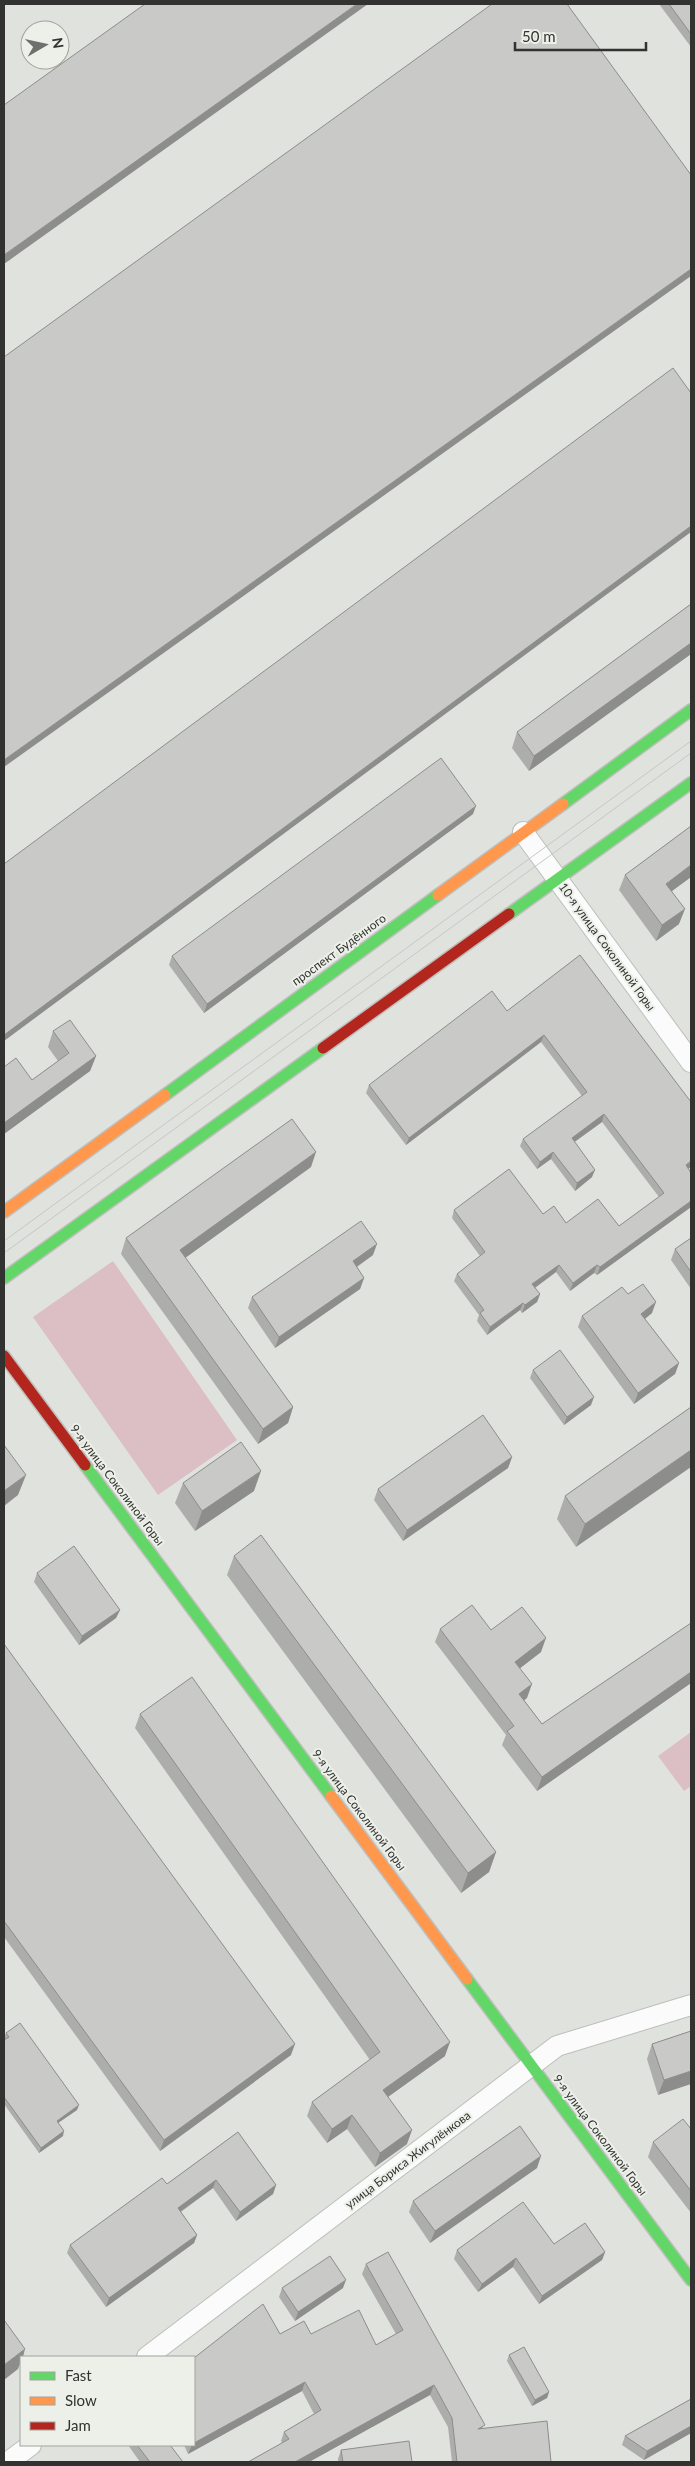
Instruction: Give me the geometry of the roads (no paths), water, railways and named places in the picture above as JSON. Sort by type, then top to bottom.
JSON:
[{"type":"main road","name":"проспект Будённого","points":[[4,1212],[691,710]]},
{"type":"main road","points":[[4,1278],[691,783]]},
{"type":"main road","name":"9-я улица Соколиной Горы","points":[[4,1356],[691,2280]]},
{"type":"street","name":"10-я улица Соколиной Горы","points":[[523,832],[691,1062]]},
{"type":"street","name":"улица Бориса Жигулёнкова","points":[[147,2356],[557,2046],[691,2005]]},
{"type":"street","points":[[8,2462],[30,2446]]},
{"type":"tram line","points":[[4,1241],[691,741]]},
{"type":"tram line","points":[[4,1253],[691,753]]}]
